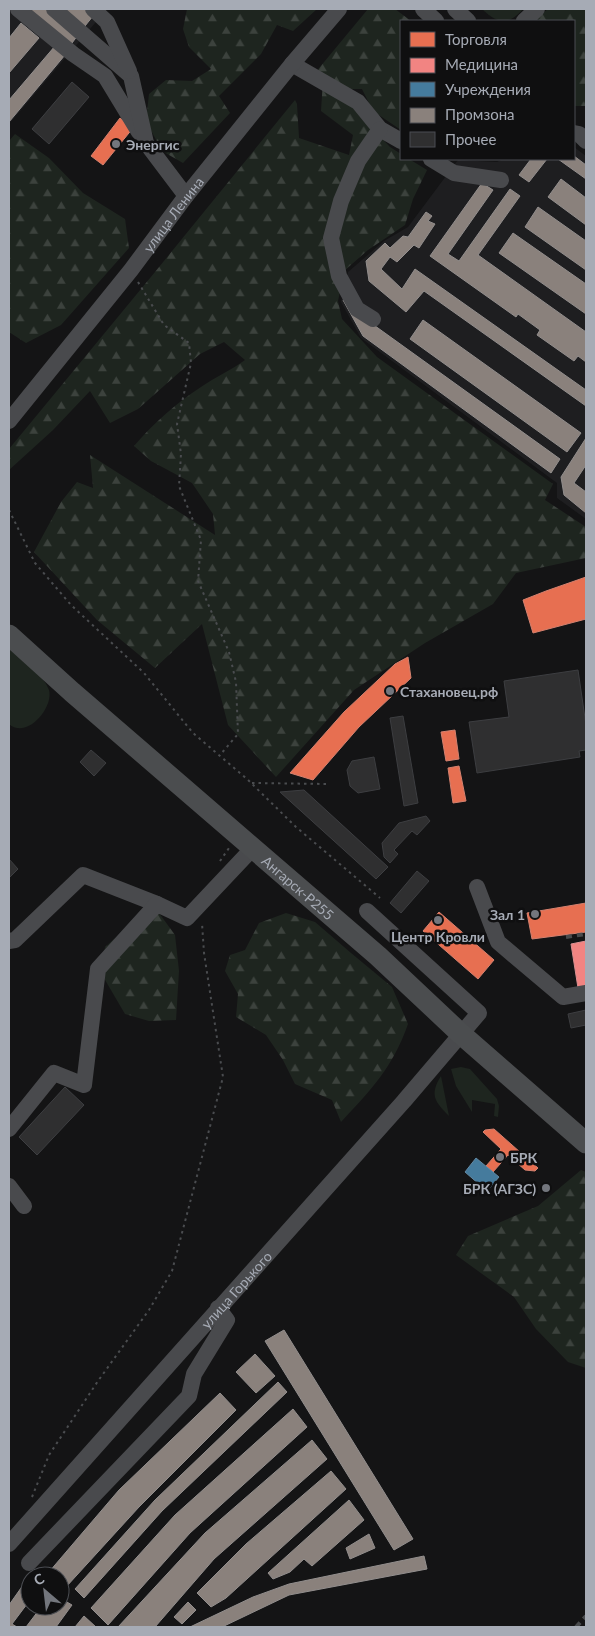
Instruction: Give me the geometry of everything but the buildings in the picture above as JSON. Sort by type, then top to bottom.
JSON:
[{"type":"main road","name":"Ангарск-Р255","points":[[9,635],[244,842],[378,956],[461,1034],[586,1143]]},
{"type":"street","points":[[18,9],[73,54],[105,76],[146,143],[186,196]]},
{"type":"street","points":[[54,9],[131,76]]},
{"type":"street","points":[[93,9],[107,22],[131,76],[146,143]]},
{"type":"street","name":"улица Ленина","points":[[9,421],[131,270],[186,196],[338,9]]},
{"type":"street","points":[[423,9],[435,20]]},
{"type":"street","points":[[455,9],[467,20]]},
{"type":"street","points":[[292,64],[358,102],[380,129],[400,140]]},
{"type":"street","points":[[373,319],[357,310],[343,284],[339,276],[330,238],[341,201],[358,162],[380,129]]},
{"type":"street","points":[[575,133],[579,134],[586,142]]},
{"type":"street","points":[[433,160],[454,173],[501,180]]},
{"type":"street","points":[[9,941],[15,940],[82,876],[157,904],[187,918],[203,901],[244,842]]},
{"type":"street","points":[[478,887],[498,942],[563,997],[586,993]]},
{"type":"street","points":[[9,1129],[54,1073],[84,1085],[98,969],[157,904]]},
{"type":"street","name":"улица Горького","points":[[9,1544],[480,1014],[367,911]]},
{"type":"street","points":[[9,1186],[24,1206]]},
{"type":"street","points":[[29,1563],[190,1396],[194,1374],[227,1320],[218,1308]]},
{"type":"path","points":[[131,270],[164,325],[189,343],[191,363],[177,424],[181,454],[180,486],[201,540],[198,581],[229,652],[236,682],[238,734],[220,755]]},
{"type":"path","points":[[9,510],[31,555],[41,570],[71,605],[144,673],[193,733],[220,755],[296,827],[380,898]]},
{"type":"path","points":[[252,783],[328,784]]},
{"type":"path","points":[[219,862],[244,842]]},
{"type":"path","points":[[35,1513],[31,1496],[49,1454],[149,1310],[172,1271],[223,1077],[204,953],[201,911],[203,901]]},
{"type":"shaded area","points":[[9,9],[107,9],[9,124]]},
{"type":"shaded area","points":[[575,148],[586,156],[586,519],[557,498],[557,483],[361,338],[341,302],[348,272],[384,241],[408,227],[458,160],[497,162],[501,160],[575,160]]},
{"type":"green space","points":[[187,9],[317,9],[293,31],[277,25],[261,54],[219,96],[230,113],[183,163],[162,151],[146,121],[149,94],[166,80],[192,81],[211,69],[189,47],[183,29]]},
{"type":"green space","points":[[368,9],[395,9],[410,20],[400,20],[400,129],[373,111],[362,89],[345,89],[355,110],[390,147],[400,153],[400,160],[411,160],[427,170],[413,199],[405,225],[368,250],[344,271],[338,301],[342,319],[377,357],[553,484],[545,500],[586,527],[586,558],[516,573],[493,604],[425,643],[354,690],[276,777],[228,725],[202,624],[155,668],[97,620],[34,552],[61,502],[77,482],[93,488],[90,455],[215,535],[213,514],[192,483],[151,461],[134,446],[157,421],[183,400],[206,383],[245,360],[224,342],[200,354],[138,409],[110,423],[90,391],[53,430],[9,470],[9,449],[295,100],[297,104],[299,138],[349,155],[353,135],[321,111],[323,80],[315,73]]},
{"type":"green space","points":[[482,9],[523,9],[508,20],[493,18]]},
{"type":"green space","points":[[548,9],[586,9],[586,106],[575,106],[575,20],[534,20]]},
{"type":"green space","points":[[15,134],[49,158],[83,193],[125,219],[129,248],[61,325],[26,343],[9,332],[9,141]]},
{"type":"green space","points":[[9,649],[37,673],[49,690],[47,705],[43,713],[37,720],[23,728],[16,728],[9,724]]},
{"type":"green space","points":[[159,913],[175,935],[179,971],[176,1020],[149,1021],[125,1014],[101,973],[105,947],[139,917]]},
{"type":"green space","points":[[286,913],[315,922],[392,987],[408,1024],[395,1053],[380,1077],[341,1122],[332,1100],[295,1084],[283,1060],[266,1035],[236,1017],[238,994],[225,971],[230,955],[245,950],[259,923]]},
{"type":"green space","points":[[461,1067],[470,1069],[497,1099],[499,1106],[498,1117],[494,1116],[495,1104],[472,1100],[472,1112],[456,1086],[451,1069]]},
{"type":"green space","points":[[441,1076],[449,1116],[440,1107],[435,1098],[435,1088]]},
{"type":"green space","points":[[581,1170],[586,1172],[586,1368],[568,1362],[536,1329],[514,1297],[456,1255],[468,1236],[538,1206]]},
{"type":"railway","points":[[566,937],[586,934]]},
{"type":"railway","points":[[576,1627],[586,1616]]},
{"type":"place","name":"Энергис","points":[[116,144]]},
{"type":"place","name":"Стахановец.рф","points":[[390,691]]},
{"type":"place","name":"Зал 1","points":[[535,914]]},
{"type":"place","name":"Центр Кровли","points":[[438,920]]},
{"type":"place","name":"БРК","points":[[500,1157]]},
{"type":"place","name":"БРК (АГЗС)","points":[[546,1188]]}]
